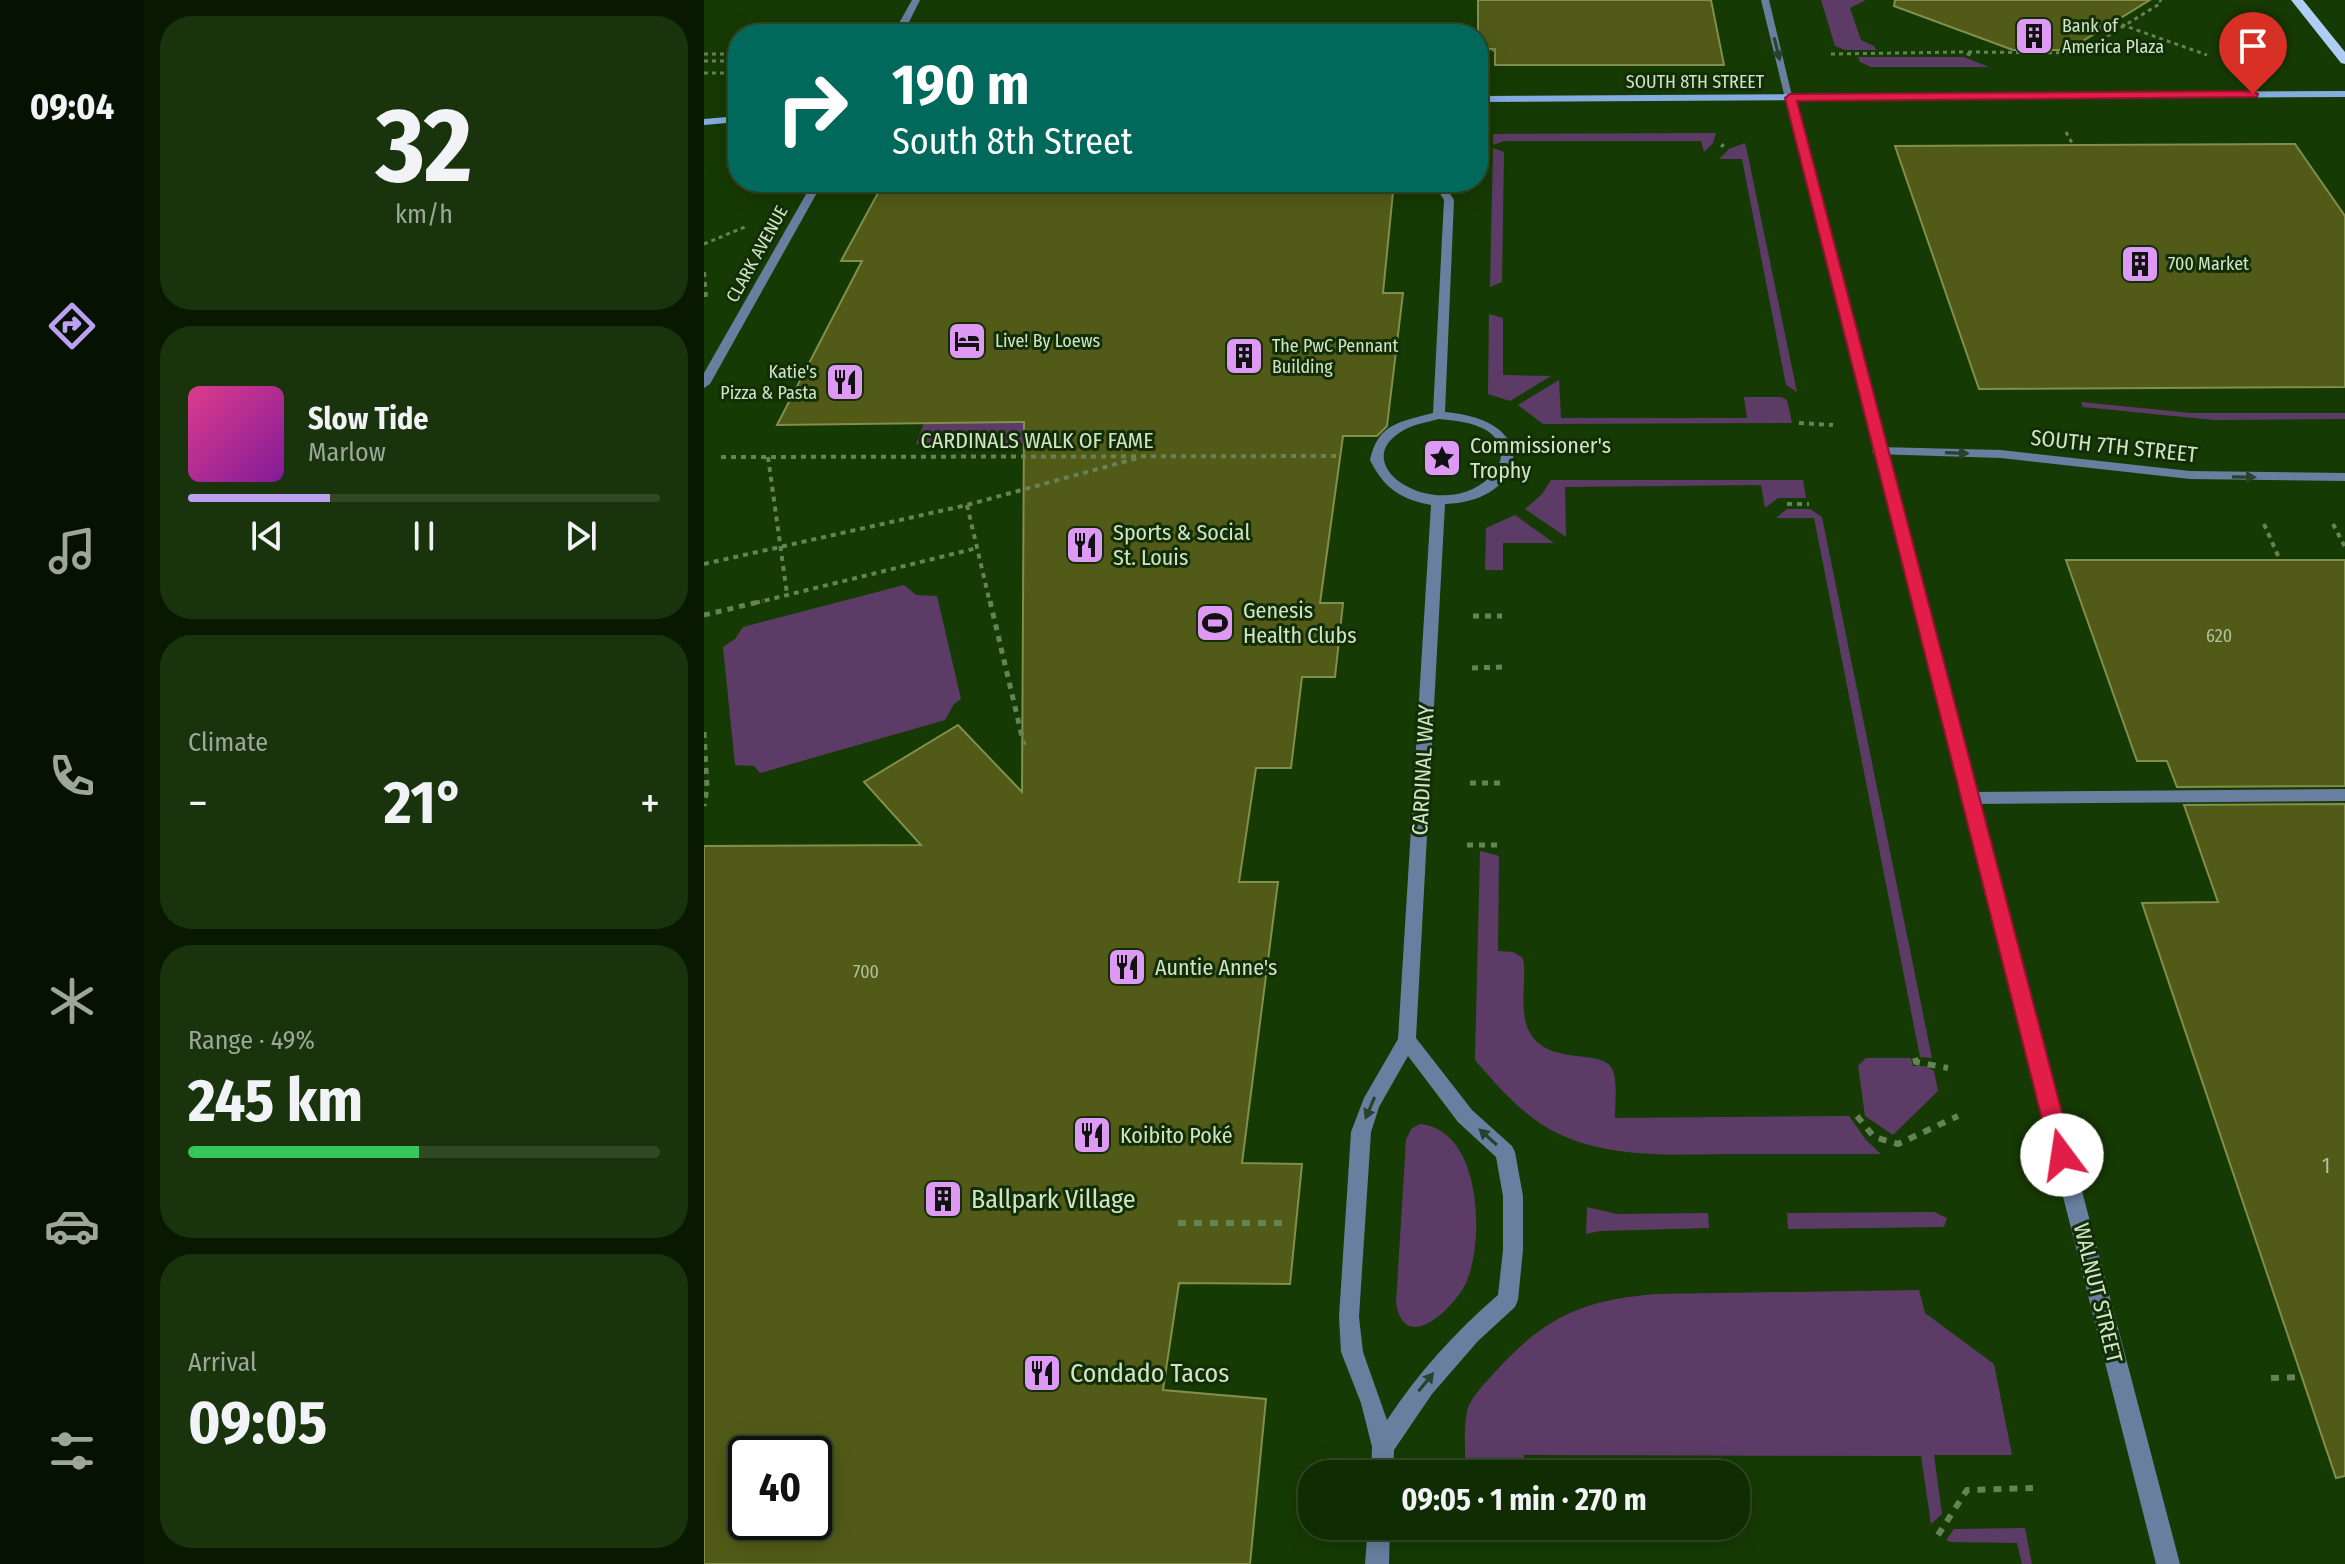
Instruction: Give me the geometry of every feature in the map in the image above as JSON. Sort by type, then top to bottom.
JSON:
[{"type":"main road","points":[[2297,0],[2345,60]]},
{"type":"main road","name":"SOUTH 8TH STREET","points":[[1488,99],[2345,94]]},
{"type":"main road","points":[[704,122],[728,120]]},
{"type":"street","points":[[903,24],[916,0]]},
{"type":"street","name":"WALNUT STREET","points":[[1765,0],[2168,1564]]},
{"type":"street","name":"CLARK AVENUE","points":[[704,384],[812,192]]},
{"type":"street","points":[[1439,415],[1449,200],[1444,192]]},
{"type":"street","points":[[1439,415],[1479,421],[1504,440],[1509,453],[1507,467],[1497,481],[1481,491],[1460,498],[1438,500],[1416,497],[1397,489],[1383,478],[1376,464],[1377,451],[1386,437],[1399,426],[1439,415]]},
{"type":"street","name":"SOUTH 7TH STREET","points":[[1879,451],[2001,454],[2190,475],[2345,477]]},
{"type":"street","name":"CARDINAL WAY","points":[[1383,1460],[1383,1447],[1372,1403],[1352,1352],[1349,1317],[1361,1132],[1371,1104],[1407,1040],[1438,500]]},
{"type":"street","points":[[1971,798],[2345,795]]},
{"type":"street","name":"CARDINAL WAY","points":[[1383,1447],[1412,1400],[1445,1359],[1508,1300],[1513,1250],[1513,1196],[1505,1152],[1465,1116],[1407,1040]]},
{"type":"street","points":[[1377,1564],[1378,1540]]},
{"type":"path","points":[[1831,54],[2080,53],[2161,3],[2160,0]]},
{"type":"path","points":[[2114,22],[2215,58]]},
{"type":"path","points":[[1488,56],[1488,50],[1495,50]]},
{"type":"path","points":[[1962,52],[1977,58]]},
{"type":"path","points":[[704,54],[728,54]]},
{"type":"path","points":[[704,61],[728,61]]},
{"type":"path","points":[[704,73],[728,73]]},
{"type":"path","points":[[704,244],[756,222]]},
{"type":"path","points":[[704,272],[705,304]]},
{"type":"path","points":[[704,564],[967,505],[1145,456]]},
{"type":"path","name":"CARDINALS WALK OF FAME","points":[[721,457],[1352,456]]},
{"type":"path","points":[[768,457],[787,594]]},
{"type":"path","points":[[1787,504],[1809,504]]},
{"type":"path","points":[[967,505],[1024,745]]},
{"type":"path","points":[[2264,524],[2280,560]]},
{"type":"path","points":[[2333,524],[2345,547]]},
{"type":"path","points":[[704,615],[977,548]]},
{"type":"path","points":[[1473,616],[1502,616]]},
{"type":"path","points":[[1317,639],[1358,639]]},
{"type":"path","points":[[1472,668],[1502,667]]},
{"type":"path","points":[[704,732],[704,806]]},
{"type":"path","points":[[1470,783],[1501,783]]},
{"type":"path","points":[[1467,845],[1500,845]]},
{"type":"path","points":[[1915,1058],[1916,1062],[1948,1068]]},
{"type":"path","points":[[1857,1116],[1874,1137],[1898,1144],[1958,1116]]},
{"type":"path","points":[[1178,1223],[1283,1223]]},
{"type":"path","points":[[2271,1378],[2302,1377]]},
{"type":"path","points":[[1938,1535],[1967,1490],[2033,1488]]},
{"type":"shaded area","points":[[1821,0],[1866,0],[1850,8],[1861,40],[1876,50],[1845,50],[1835,46]]},
{"type":"shaded area","points":[[1858,57],[1964,57],[1989,67],[1871,67],[1860,62]]},
{"type":"shaded area","points":[[1716,133],[1713,143],[1704,152],[1701,141],[1504,141],[1493,145],[1493,134]]},
{"type":"shaded area","points":[[1745,143],[1797,392],[1786,385],[1742,159],[1719,159],[1729,149]]},
{"type":"shaded area","points":[[1493,148],[1504,152],[1502,282],[1490,287]]},
{"type":"shaded area","points":[[1489,314],[1503,318],[1503,375],[1551,376],[1510,401],[1488,394]]},
{"type":"shaded area","points":[[1559,380],[1561,418],[1747,418],[1744,397],[1781,397],[1787,400],[1792,423],[1543,424],[1518,405]]},
{"type":"shaded area","points":[[2081,402],[2191,413],[2345,413],[2345,419],[2214,420],[2083,407]]},
{"type":"shaded area","points":[[1059,421],[1052,443],[916,444],[924,423]]},
{"type":"shaded area","points":[[1551,480],[1803,480],[1806,498],[1778,498],[1765,508],[1761,485],[1565,487],[1566,537],[1525,509],[1542,494]]},
{"type":"shaded area","points":[[1787,509],[1810,509],[1822,517],[1932,1058],[1920,1057],[1814,518],[1776,518]]},
{"type":"shaded area","points":[[1515,515],[1554,543],[1503,543],[1503,570],[1485,570],[1486,528]]},
{"type":"shaded area","points":[[904,585],[916,595],[937,596],[961,699],[954,704],[945,720],[760,773],[754,766],[735,765],[723,647],[735,639],[743,627]]},
{"type":"shaded area","points":[[1480,851],[1499,856],[1498,951],[1513,952],[1523,958],[1524,1016],[1530,1033],[1539,1044],[1551,1051],[1602,1060],[1610,1065],[1615,1079],[1615,1118],[1849,1116],[1866,1140],[1881,1154],[1623,1152],[1578,1142],[1533,1118],[1475,1060]]},
{"type":"shaded area","points":[[1866,1058],[1911,1058],[1913,1066],[1925,1066],[1934,1071],[1938,1091],[1893,1135],[1865,1116],[1858,1066]]},
{"type":"shaded area","points":[[1420,1124],[1441,1131],[1456,1145],[1467,1166],[1476,1215],[1476,1241],[1472,1264],[1460,1293],[1441,1314],[1419,1327],[1409,1326],[1401,1318],[1396,1303],[1406,1140],[1411,1129]]},
{"type":"shaded area","points":[[1587,1207],[1617,1214],[1708,1213],[1709,1228],[1586,1234]]},
{"type":"shaded area","points":[[1934,1212],[1947,1218],[1944,1227],[1788,1229],[1787,1213]]},
{"type":"shaded area","points":[[1919,1290],[1925,1313],[1994,1364],[2012,1455],[1934,1455],[1942,1514],[1931,1524],[1921,1456],[1524,1455],[1524,1460],[1465,1460],[1468,1407],[1495,1372],[1531,1337],[1566,1315],[1586,1307],[1656,1294]]},
{"type":"shaded area","points":[[2025,1528],[2032,1564],[2022,1564],[2017,1543],[1946,1540],[1954,1529]]},
{"type":"shaded area","points":[[1463,1540],[1503,1540],[1488,1542]]},
{"type":"building","points":[[1478,0],[1711,0],[1724,65],[1495,65],[1495,49],[1488,49],[1488,24],[1478,24]]},
{"type":"building","name":"Bank of America Plaza","points":[[1895,0],[2150,0],[2068,50],[2013,50],[1894,6]]},
{"type":"building","name":"700 Market","points":[[2295,144],[2345,216],[2345,387],[1979,389],[1895,146]]},
{"type":"building","points":[[879,192],[1393,192],[1383,293],[1403,293],[1387,426],[1377,436],[1343,436],[1320,603],[1343,603],[1335,677],[1302,677],[1291,768],[1256,768],[1239,882],[1278,882],[1242,1163],[1302,1164],[1290,1284],[1179,1283],[1163,1390],[1266,1399],[1250,1564],[704,1564],[704,846],[921,845],[864,782],[958,725],[1022,792],[1024,422],[777,425],[862,261],[841,261]]},
{"type":"building","points":[[2066,560],[2345,560],[2345,786],[2177,787],[2167,761],[2137,761]]},
{"type":"building","points":[[2345,804],[2345,1476],[2336,1478],[2142,903],[2218,902],[2184,805]]},
{"type":"place","name":"Bank of America Plaza","points":[[2034,36]]},
{"type":"place","name":"700 Market","points":[[2140,264]]},
{"type":"place","name":"Live! By Loews","points":[[967,341]]},
{"type":"place","name":"The PwC Pennant Building","points":[[1244,356]]},
{"type":"place","name":"Katie's Pizza & Pasta","points":[[845,382]]},
{"type":"place","name":"Commissioner's Trophy","points":[[1442,458]]},
{"type":"place","name":"Sports & Social St. Louis","points":[[1085,545]]},
{"type":"place","name":"Genesis Health Clubs","points":[[1215,623]]},
{"type":"place","name":"Auntie Anne's","points":[[1127,967]]},
{"type":"place","name":"Koibito Poké","points":[[1092,1135]]},
{"type":"place","name":"Ballpark Village","points":[[943,1199]]},
{"type":"place","name":"Condado Tacos","points":[[1042,1373]]},
{"type":"route","points":[[2062,1155],[1790,98],[2253,94]]}]
